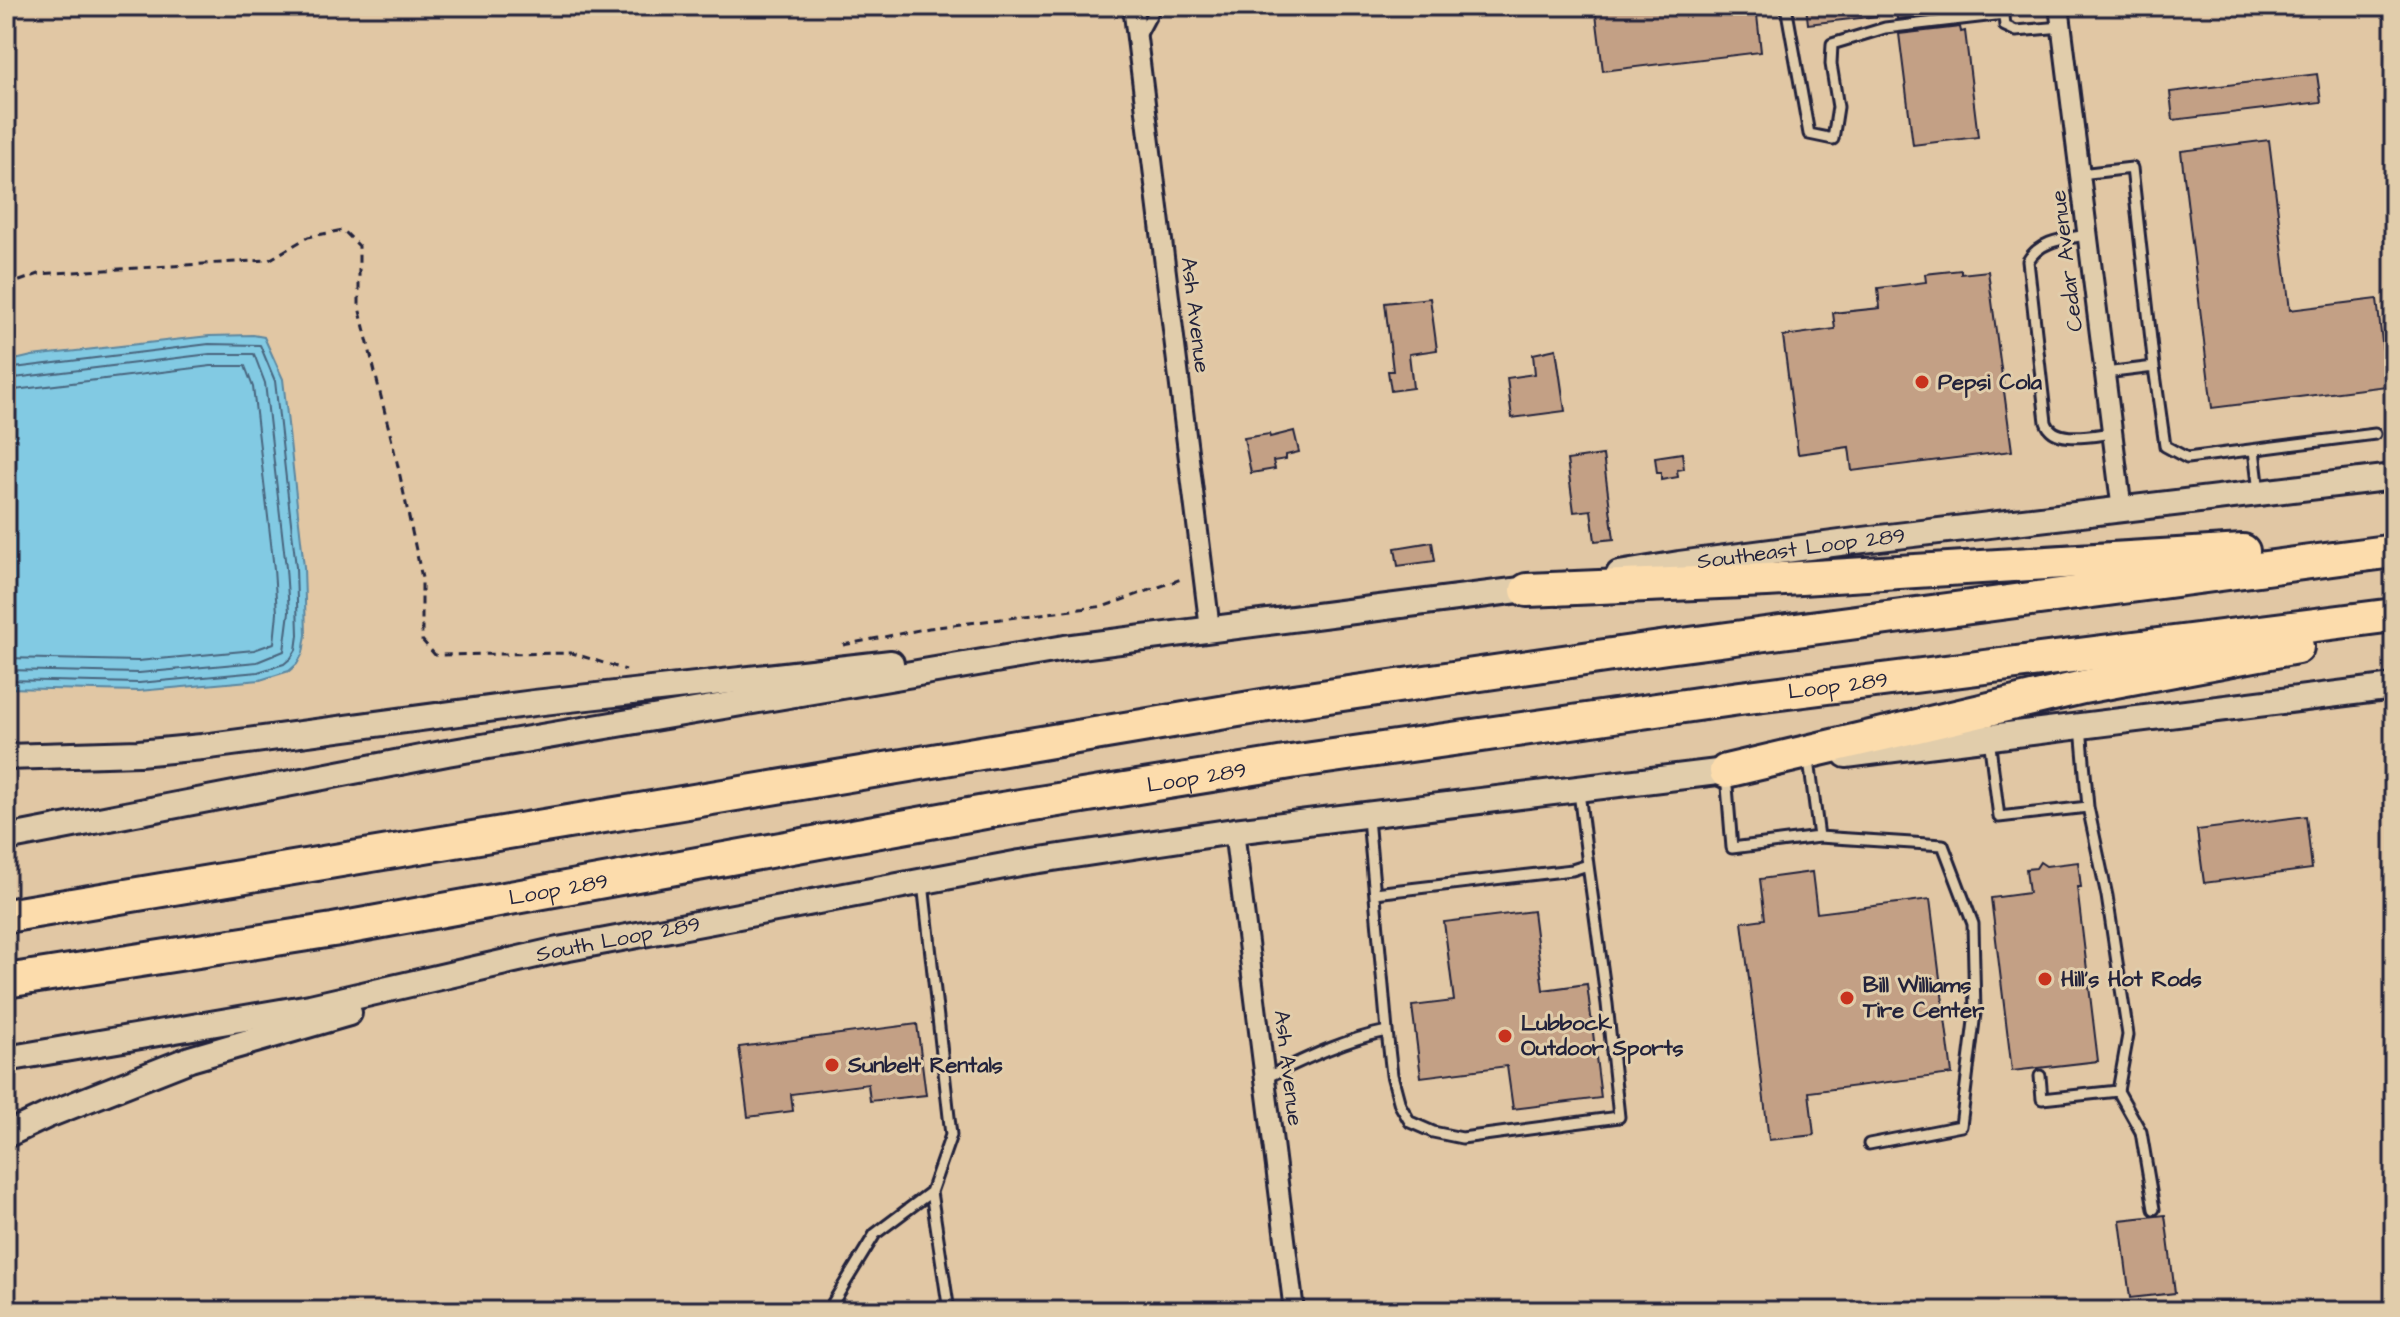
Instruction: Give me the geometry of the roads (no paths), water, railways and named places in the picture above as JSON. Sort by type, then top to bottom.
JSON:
[{"type":"highway","points":[[1527,590],[1767,580],[2344,545],[2394,539]]},
{"type":"highway","points":[[6,916],[1280,703],[1683,645],[2394,551]]},
{"type":"highway","name":"Loop 289","points":[[6,981],[333,930],[996,810],[1369,750],[1787,692],[2394,615]]},
{"type":"highway","points":[[1726,771],[2083,687],[2394,628]]},
{"type":"main road","name":"Southeast Loop 289","points":[[1210,629],[1527,590],[1679,564],[2394,477]]},
{"type":"main road","points":[[6,838],[447,753],[1065,648],[1210,629]]},
{"type":"main road","points":[[6,757],[139,753],[519,705],[931,658],[1018,649],[1065,648]]},
{"type":"main road","points":[[1234,831],[2394,687]]},
{"type":"main road","name":"South Loop 289","points":[[6,1059],[310,1007],[558,950],[1020,863],[1234,831]]},
{"type":"main road","points":[[6,1135],[62,1109],[190,1059],[558,950]]},
{"type":"street","name":"Ash Avenue","points":[[1133,6],[1210,629]]},
{"type":"street","name":"Cedar Avenue","points":[[2059,6],[2122,511]]},
{"type":"street","name":"Ash Avenue","points":[[1234,831],[1294,1311]]},
{"type":"lane","points":[[1137,41],[1156,6]]},
{"type":"lane","points":[[1786,6],[1809,134],[1833,139],[1838,107],[1831,64],[1832,44],[1885,28],[2004,10],[2005,26],[2016,31],[2062,27]]},
{"type":"lane","points":[[2080,174],[2132,168],[2165,446],[2187,458],[2375,434]]},
{"type":"lane","points":[[2087,235],[2042,245],[2028,261],[2046,422],[2056,434],[2112,433]]},
{"type":"lane","points":[[2105,373],[2154,367]]},
{"type":"lane","points":[[2254,450],[2259,492]]},
{"type":"lane","points":[[2081,726],[2088,807],[2107,896],[2128,1035],[2118,1091],[2141,1132],[2154,1209]]},
{"type":"lane","points":[[1989,738],[1999,817],[2088,807]]},
{"type":"lane","points":[[1809,760],[1819,837]]},
{"type":"lane","points":[[1726,771],[1732,848],[1819,837],[1943,845],[1973,924],[1975,1013],[1961,1126],[1869,1144]]},
{"type":"lane","points":[[1368,815],[1387,1031],[1392,1075],[1400,1105],[1410,1122],[1433,1132],[1462,1138],[1619,1117],[1579,787]]},
{"type":"lane","points":[[1375,893],[1572,870],[1588,865]]},
{"type":"lane","points":[[923,883],[951,1135],[931,1192],[949,1311]]},
{"type":"lane","points":[[1265,1078],[1356,1037],[1387,1031]]},
{"type":"lane","points":[[2040,1076],[2042,1099],[2118,1091]]},
{"type":"lane","points":[[831,1311],[831,1306],[875,1234],[931,1192]]},
{"type":"water","points":[[209,336],[264,337],[283,379],[304,567],[306,635],[303,653],[297,664],[289,671],[260,680],[139,691],[6,688],[6,362],[32,356]]},
{"type":"place","name":"Pepsi Cola","points":[[1922,382]]},
{"type":"place","name":"Hill's Hot Rods","points":[[2045,979]]},
{"type":"place","name":"Bill Williams Tire Center","points":[[1847,998]]},
{"type":"place","name":"Lubbock Outdoor Sports","points":[[1505,1036]]},
{"type":"place","name":"Sunbelt Rentals","points":[[832,1065]]}]
